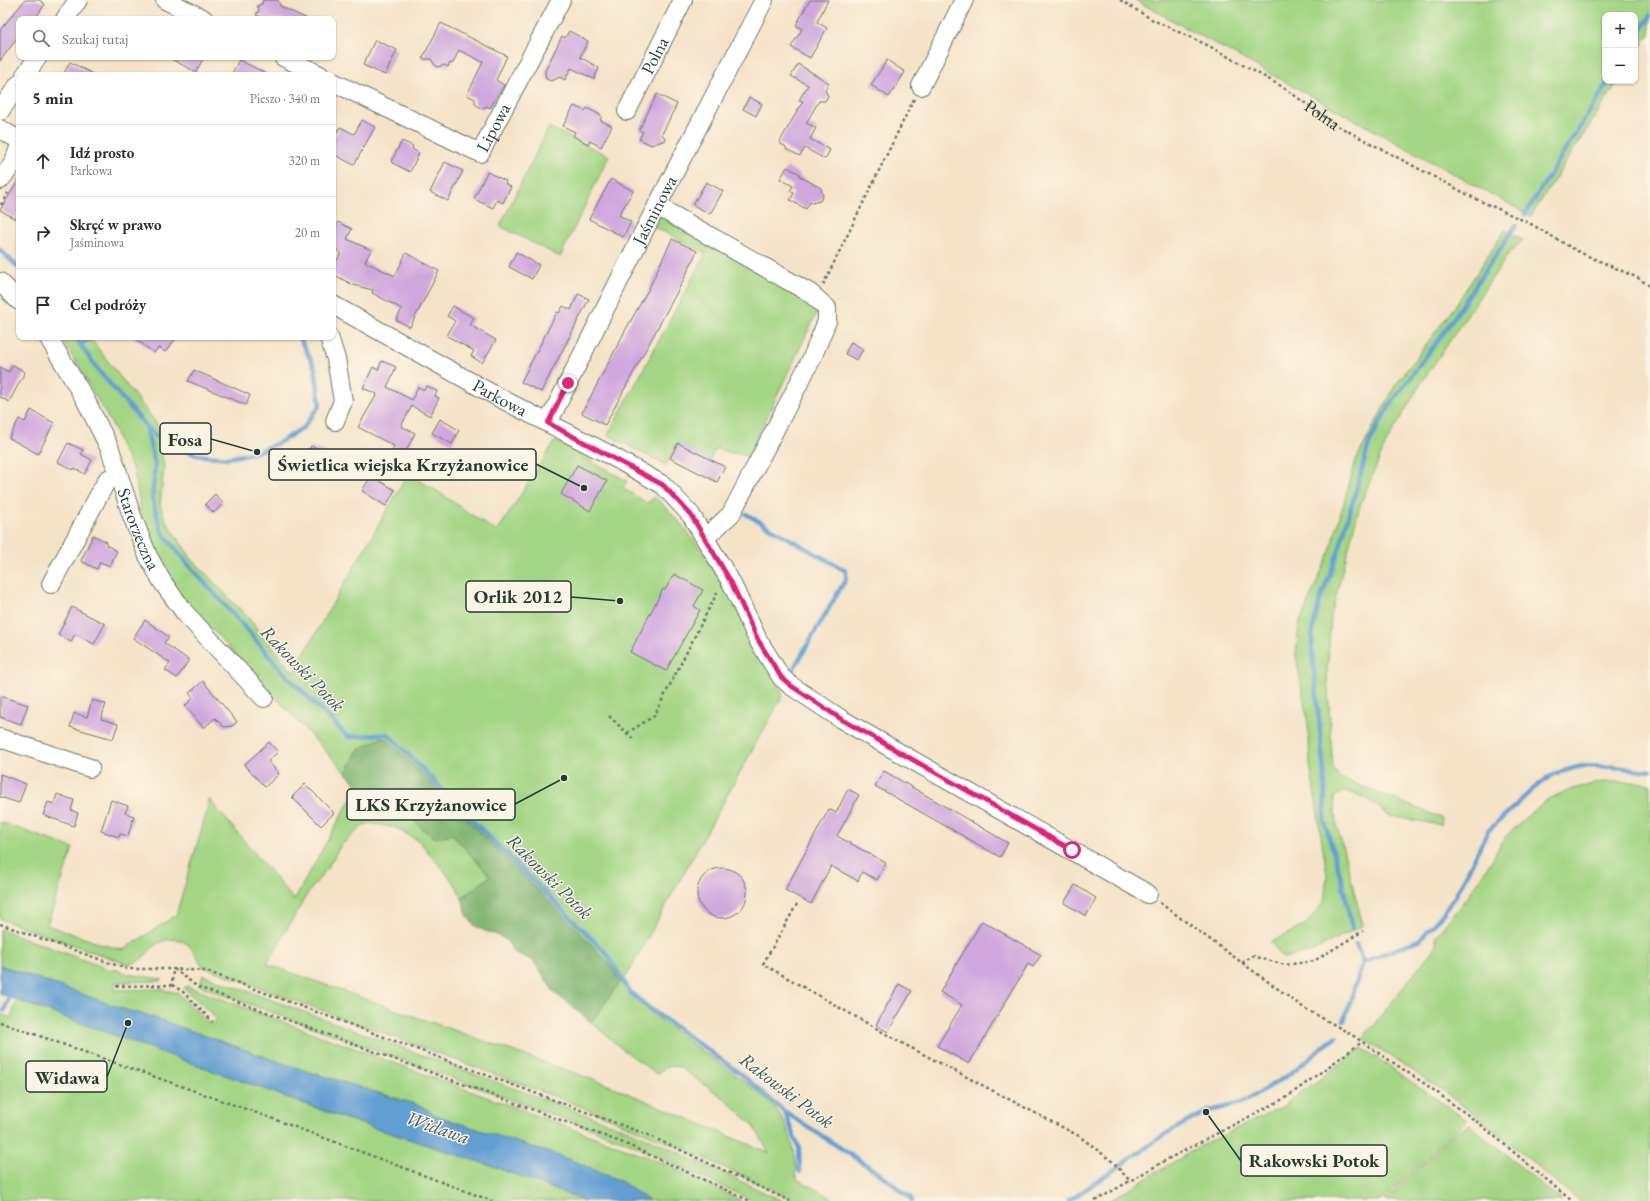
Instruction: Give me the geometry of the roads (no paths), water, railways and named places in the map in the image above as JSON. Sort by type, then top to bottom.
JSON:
[{"type":"street","points":[[67,16],[78,0]]},
{"type":"street","points":[[165,0],[198,16]]},
{"type":"street","name":"Lipowa","points":[[336,83],[480,153],[561,0]]},
{"type":"street","name":"Polna","points":[[627,111],[683,0]]},
{"type":"street","name":"Jaśminowa","points":[[548,423],[764,0]]},
{"type":"street","points":[[921,86],[964,0]]},
{"type":"street","points":[[27,72],[36,60]]},
{"type":"street","points":[[289,60],[314,72]]},
{"type":"street","points":[[0,111],[16,88]]},
{"type":"street","points":[[0,129],[16,138]]},
{"type":"street","points":[[0,180],[13,164],[16,156]]},
{"type":"street","points":[[658,206],[803,289],[817,298],[827,308],[827,322],[812,358],[732,514],[705,538]]},
{"type":"street","points":[[0,282],[16,298]]},
{"type":"street","name":"Parkowa","points":[[336,307],[489,393],[663,485],[691,515],[728,576],[758,640],[781,677],[790,685],[841,719],[1148,894]]},
{"type":"street","name":"Starorzeczna","points":[[50,340],[85,399],[110,450],[132,516],[148,556],[163,584],[184,613],[264,698]]},
{"type":"street","points":[[330,340],[336,359],[343,400],[335,421]]},
{"type":"street","points":[[52,584],[107,480],[118,473]]},
{"type":"street","points":[[0,738],[90,768]]},
{"type":"water","points":[[0,965],[294,1067],[421,1106],[437,1116],[574,1161],[622,1182],[649,1201],[585,1201],[495,1167],[341,1117],[0,994]]},
{"type":"waterway","points":[[1638,35],[1650,16]]},
{"type":"waterway","points":[[1525,214],[1607,84]]},
{"type":"waterway","points":[[1352,928],[1343,885],[1324,820],[1325,783],[1312,648],[1313,627],[1319,603],[1338,553],[1370,441],[1389,406],[1442,335],[1516,225]]},
{"type":"waterway","name":"Rakowski Potok","points":[[0,250],[16,265]]},
{"type":"waterway","name":"Rakowski Potok","points":[[77,340],[99,371],[146,426],[155,465],[152,499],[162,532],[190,567],[283,672],[348,737],[388,734],[606,953],[630,992],[649,1008],[741,1074],[784,1111],[877,1172],[910,1197],[912,1201]]},
{"type":"waterway","points":[[81,345],[87,340]]},
{"type":"waterway","points":[[146,426],[159,439],[196,455],[228,458],[257,452],[280,442],[303,428],[320,405],[315,368],[301,340]]},
{"type":"waterway","points":[[746,514],[846,571],[846,579],[791,673]]},
{"type":"waterway","name":"Rakowski Potok","points":[[1344,1021],[1363,962],[1419,940],[1441,916],[1456,895],[1488,831],[1533,789],[1553,774],[1581,766],[1615,767],[1650,771]]},
{"type":"waterway","points":[[1356,944],[1363,962]]},
{"type":"waterway","points":[[4,1011],[11,993]]},
{"type":"waterway","name":"Rakowski Potok","points":[[1069,1201],[1167,1133],[1206,1112],[1242,1103],[1287,1076],[1336,1037]]},
{"type":"waterway","points":[[784,1111],[799,1148],[800,1172]]},
{"type":"place","name":"Fosa","points":[[257,452]]},
{"type":"place","name":"Świetlica wiejska Krzyżanowice","points":[[584,488]]},
{"type":"place","name":"Orlik 2012","points":[[620,601]]},
{"type":"place","name":"LKS Krzyżanowice","points":[[564,778]]},
{"type":"place","name":"Widawa","points":[[128,1023]]},
{"type":"place","name":"Rakowski Potok","points":[[1206,1112]]}]
